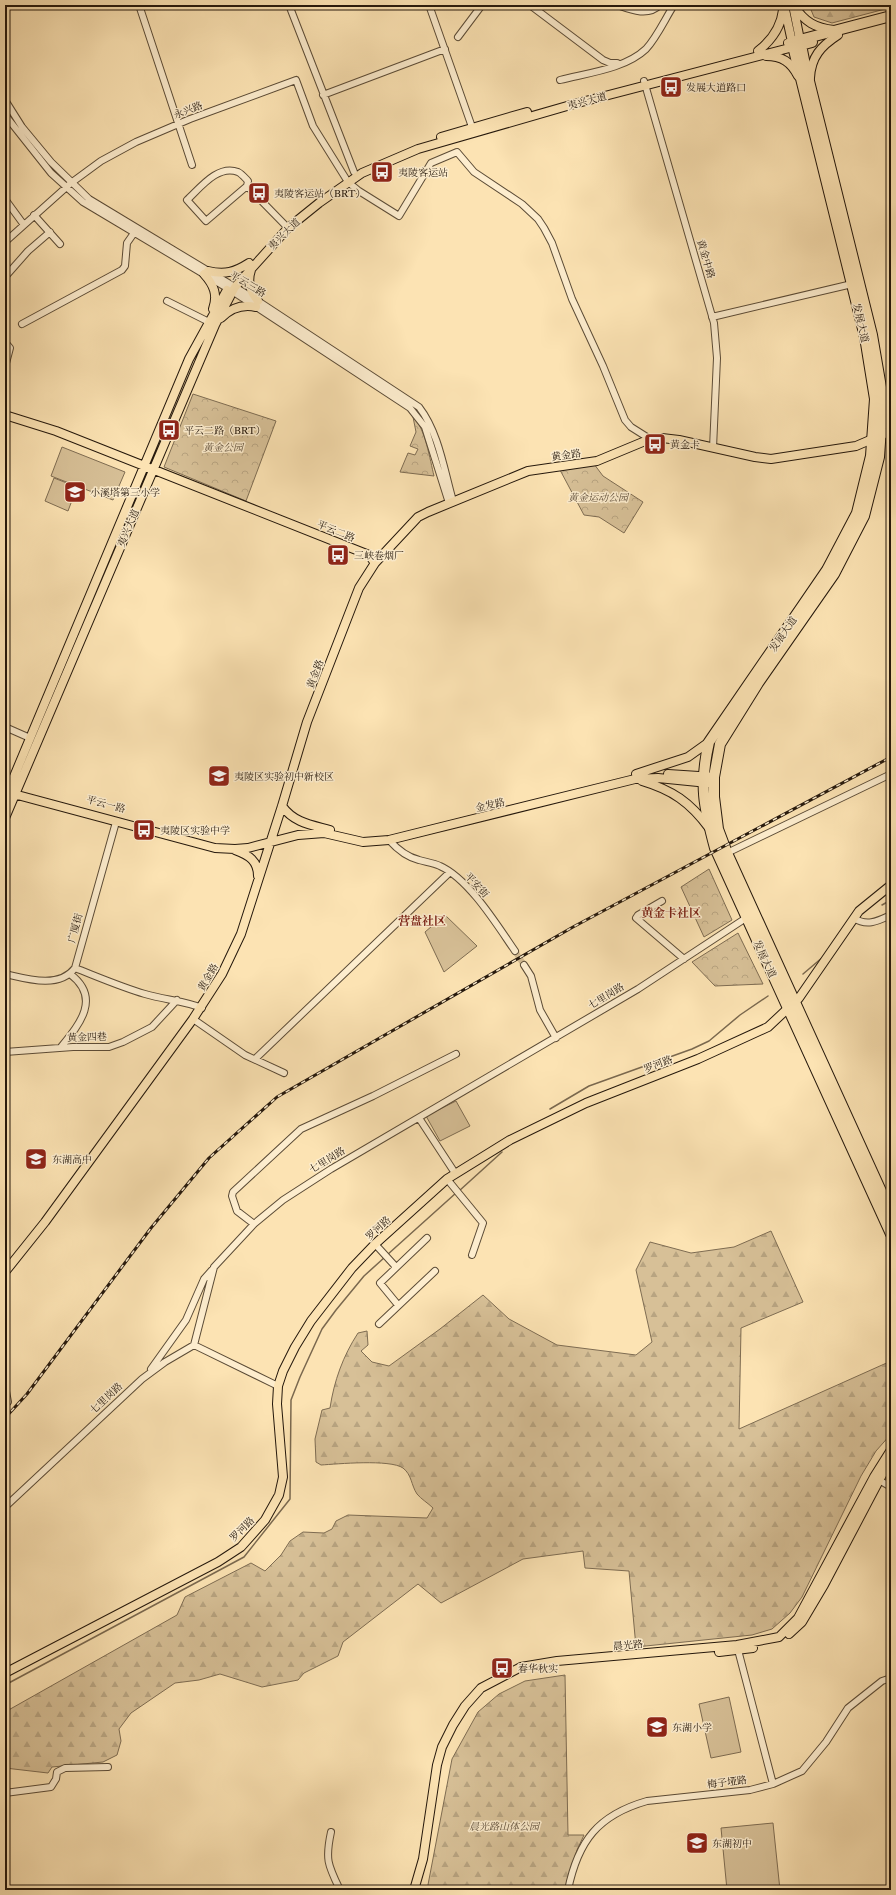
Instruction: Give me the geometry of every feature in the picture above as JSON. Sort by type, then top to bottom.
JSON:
[{"type":"highway","name":"夷兴大道","points":[[797,43],[891,16]]},
{"type":"highway","name":"夷兴大道","points":[[837,32],[891,21]]},
{"type":"highway","name":"发展大道","points":[[797,43],[865,337],[875,399],[876,438],[879,457],[864,516],[834,574],[758,683],[720,744],[714,780],[714,807],[718,829],[727,853],[791,1006],[891,1234]]},
{"type":"highway","name":"发展大道","points":[[806,83],[872,335],[882,399],[876,438],[857,513],[827,570],[709,742],[703,779],[704,805],[715,848],[746,918],[791,1006],[891,1213]]},
{"type":"main road","name":"发展大道","points":[[784,5],[797,43]]},
{"type":"main road","points":[[759,53],[776,32],[783,15],[784,5]]},
{"type":"main road","name":"发展大道","points":[[793,5],[797,43]]},
{"type":"main road","points":[[793,5],[810,24],[837,32]]},
{"type":"main road","points":[[806,83],[817,53],[837,32]]},
{"type":"main road","name":"夷兴大道","points":[[5,818],[9,792],[30,738],[212,324],[232,288],[251,264],[286,226],[347,180],[354,172],[395,152],[472,127],[797,43]]},
{"type":"main road","points":[[759,53],[773,56],[788,62],[806,83]]},
{"type":"main road","name":"夷兴大道","points":[[347,180],[418,149],[645,83]]},
{"type":"main road","points":[[212,324],[216,300],[212,285],[206,273],[234,272],[251,264]]},
{"type":"main road","points":[[212,324],[233,308],[257,304],[252,294],[249,281],[251,264]]},
{"type":"main road","name":"平云二路","points":[[5,415],[56,431],[375,563]]},
{"type":"main road","name":"平云二路","points":[[5,420],[148,470]]},
{"type":"main road","name":"黄金路","points":[[5,1272],[45,1222],[202,1008],[222,974],[241,934],[272,840],[307,722],[359,588],[375,563],[418,517],[450,500],[528,471],[597,461],[648,438],[679,440],[755,458],[771,459],[856,446],[891,431]]},
{"type":"main road","name":"夷兴大道","points":[[9,792],[148,470]]},
{"type":"main road","points":[[635,776],[688,757],[709,742]]},
{"type":"main road","name":"金发路","points":[[272,840],[303,830],[330,830],[363,838],[388,837],[635,776],[658,773],[714,780]]},
{"type":"main road","points":[[635,776],[662,787],[681,798],[698,813],[710,829]]},
{"type":"main road","name":"金发路","points":[[272,840],[298,835],[324,833],[362,842],[389,840],[635,776]]},
{"type":"main road","name":"平云一路","points":[[9,792],[215,848],[235,849],[272,840]]},
{"type":"main road","name":"平云一路","points":[[9,792],[215,844],[234,844],[272,840]]},
{"type":"main road","points":[[282,806],[287,813],[300,822],[330,830]]},
{"type":"main road","points":[[235,849],[250,857],[256,863],[258,882]]},
{"type":"main road","name":"罗河路","points":[[5,1674],[218,1562],[241,1547],[265,1520],[279,1495],[283,1477],[277,1404],[278,1386],[283,1370],[294,1347],[311,1321],[352,1268],[375,1244],[447,1179],[510,1140],[586,1102],[698,1059],[768,1027],[791,1006],[835,948],[859,911],[891,885]]},
{"type":"main road","name":"晨光路","points":[[418,1890],[427,1860],[431,1828],[446,1748],[456,1727],[468,1709],[484,1692],[500,1681],[521,1671],[738,1648],[780,1642],[802,1622],[891,1450]]},
{"type":"main road","name":"晨光路","points":[[877,1479],[891,1458]]},
{"type":"main road","name":"晨光路","points":[[414,1890],[423,1859],[437,1765],[442,1747],[465,1706],[481,1688],[520,1667],[557,1661],[738,1648]]},
{"type":"street","points":[[139,5],[192,165]]},
{"type":"street","points":[[289,5],[323,96],[354,172]]},
{"type":"street","points":[[429,5],[472,127]]},
{"type":"street","points":[[458,37],[482,5]]},
{"type":"street","points":[[530,5],[603,60],[610,63],[620,63]]},
{"type":"street","points":[[617,5],[630,9],[649,11],[660,5]]},
{"type":"street","points":[[560,80],[620,63],[637,55],[647,47],[677,6]]},
{"type":"street","points":[[323,96],[445,49]]},
{"type":"street","name":"永兴路","points":[[5,242],[71,183],[101,161],[136,142],[178,124],[296,80],[313,126],[347,180]]},
{"type":"street","name":"黄金中路","points":[[645,83],[712,317],[717,358],[713,447]]},
{"type":"street","name":"平云三路","points":[[5,100],[22,127],[51,162],[89,199],[206,273]]},
{"type":"street","name":"平云三路","points":[[5,116],[51,173],[83,202],[134,233],[232,288],[410,408],[425,427],[450,500]]},
{"type":"street","points":[[347,180],[359,191],[399,216],[431,163],[458,152],[474,172],[522,204],[538,219],[552,243],[572,299],[604,366],[625,420],[631,427],[648,438]]},
{"type":"street","points":[[247,186],[206,220],[187,200],[212,176],[225,172],[238,172],[248,181],[247,186],[286,226]]},
{"type":"street","points":[[5,199],[24,225]]},
{"type":"street","points":[[34,215],[60,244]]},
{"type":"street","points":[[5,277],[28,251],[50,232]]},
{"type":"street","points":[[22,324],[122,270],[125,266],[127,243],[134,233]]},
{"type":"street","points":[[712,317],[852,284]]},
{"type":"street","points":[[167,301],[212,324]]},
{"type":"street","points":[[5,342],[10,348],[5,364]]},
{"type":"street","points":[[5,727],[30,738]]},
{"type":"street","points":[[727,853],[891,774]]},
{"type":"street","name":"广厦街","points":[[70,974],[75,968],[116,822]]},
{"type":"street","name":"平安街","points":[[389,840],[398,850],[417,860],[440,866],[463,883],[481,904],[515,951]]},
{"type":"street","points":[[254,1059],[450,873]]},
{"type":"street","points":[[662,901],[638,915],[636,918],[684,959]]},
{"type":"street","points":[[854,918],[862,923],[868,923],[891,914]]},
{"type":"street","name":"七里岗路","points":[[5,1507],[142,1379],[165,1362],[194,1345],[214,1267],[254,1224],[283,1200],[331,1169],[638,989],[746,918]]},
{"type":"street","points":[[524,964],[531,976],[540,1010],[556,1038]]},
{"type":"street","points":[[75,968],[144,994],[160,999],[177,1000],[202,1008]]},
{"type":"street","points":[[5,974],[42,981],[64,977],[70,974],[79,982],[86,1000],[85,1010],[81,1022],[61,1048]]},
{"type":"street","name":"黄金四巷","points":[[5,1052],[61,1048],[108,1047],[123,1042],[152,1026],[177,1000]]},
{"type":"street","points":[[193,1019],[254,1059],[284,1073]]},
{"type":"street","points":[[254,1224],[237,1210],[232,1196],[233,1192],[301,1129],[373,1096],[456,1054]]},
{"type":"street","points":[[419,1118],[455,1173]]},
{"type":"street","points":[[447,1179],[483,1222],[472,1255]]},
{"type":"street","points":[[398,1305],[380,1283],[428,1238]]},
{"type":"street","points":[[375,1244],[396,1267]]},
{"type":"street","points":[[142,1379],[157,1362],[186,1320],[204,1279],[214,1267]]},
{"type":"street","points":[[379,1324],[435,1271]]},
{"type":"street","points":[[194,1345],[278,1386]]},
{"type":"street","points":[[5,1386],[8,1402],[5,1405]]},
{"type":"street","points":[[877,1479],[891,1487]]},
{"type":"street","points":[[738,1648],[772,1784]]},
{"type":"street","name":"梅子垭路","points":[[568,1890],[574,1865],[585,1841],[598,1826],[620,1811],[647,1801],[750,1790],[772,1784],[802,1771],[826,1742],[848,1708],[882,1681],[891,1678]]},
{"type":"street","points":[[5,1793],[51,1787],[56,1779],[57,1772],[65,1768],[108,1767]]},
{"type":"street","points":[[331,1832],[327,1859],[340,1890]]},
{"type":"green space","points":[[809,5],[886,5],[889,8],[832,23],[814,17]]},
{"type":"green space","name":"黄金公园","points":[[193,394],[276,421],[246,501],[164,467]]},
{"type":"green space","points":[[413,417],[421,428],[424,436],[434,476],[400,472],[408,453],[415,455],[418,449],[410,446],[416,432]]},
{"type":"green space","points":[[62,447],[125,472],[113,500],[51,476]]},
{"type":"green space","name":"黄金运动公园","points":[[594,464],[603,476],[643,502],[624,533],[599,517],[584,515],[560,470]]},
{"type":"green space","points":[[54,478],[77,487],[68,511],[45,501]]},
{"type":"green space","points":[[709,869],[732,920],[704,937],[681,887]]},
{"type":"green space","points":[[445,915],[477,946],[444,972],[425,932]]},
{"type":"green space","points":[[738,933],[763,984],[715,986],[692,962]]},
{"type":"green space","points":[[456,1101],[470,1126],[440,1141],[426,1116]]},
{"type":"green space","points":[[771,1231],[803,1302],[741,1328],[739,1429],[891,1361],[891,1434],[876,1451],[861,1476],[802,1597],[790,1613],[772,1629],[752,1635],[636,1647],[629,1571],[585,1568],[583,1551],[523,1559],[441,1603],[418,1584],[343,1642],[338,1656],[304,1673],[298,1680],[262,1687],[220,1674],[199,1680],[175,1683],[131,1713],[119,1729],[121,1741],[117,1755],[103,1762],[52,1767],[48,1773],[5,1768],[5,1712],[177,1615],[185,1597],[251,1563],[265,1571],[281,1555],[290,1541],[303,1532],[324,1533],[332,1529],[336,1521],[348,1515],[427,1518],[433,1508],[417,1494],[410,1477],[403,1468],[396,1465],[376,1463],[321,1465],[316,1462],[315,1439],[322,1410],[330,1408],[340,1369],[358,1333],[367,1331],[368,1345],[361,1351],[372,1362],[389,1366],[440,1329],[483,1295],[509,1319],[557,1345],[636,1355],[652,1342],[636,1270],[650,1242],[691,1253],[734,1247]]},
{"type":"green space","name":"晨光路山体公园","points":[[565,1675],[568,1835],[584,1835],[577,1850],[565,1890],[427,1890],[452,1759],[478,1712],[499,1694],[525,1681]]},
{"type":"green space","points":[[729,1697],[741,1752],[711,1758],[699,1704]]},
{"type":"green space","points":[[773,1823],[780,1890],[727,1890],[721,1828]]},
{"type":"waterway","points":[[882,905],[891,900]]},
{"type":"waterway","points":[[803,974],[823,957]]},
{"type":"waterway","points":[[550,1109],[589,1086],[692,1049],[709,1041],[740,1015],[768,996]]},
{"type":"waterway","points":[[459,1191],[502,1152]]},
{"type":"waterway","points":[[387,1255],[456,1193]]},
{"type":"waterway","points":[[5,1685],[244,1557],[290,1499],[291,1400],[322,1329],[364,1276],[385,1257]]},
{"type":"tunnel","points":[[515,951],[524,965]]},
{"type":"railway","points":[[5,1418],[27,1394],[151,1228],[209,1158],[277,1097],[573,927],[891,757]]},
{"type":"place","name":"发展大道路口","points":[[671,87]]},
{"type":"place","name":"夷陵客运站","points":[[382,172]]},
{"type":"place","name":"夷陵客运站（BRT）","points":[[259,193]]},
{"type":"place","name":"平云二路（BRT）","points":[[169,430]]},
{"type":"place","name":"黄金卡","points":[[655,444]]},
{"type":"place","name":"小溪塔第三小学","points":[[75,492]]},
{"type":"place","name":"三峡卷烟厂","points":[[338,555]]},
{"type":"place","name":"夷陵区实验初中新校区","points":[[219,776]]},
{"type":"place","name":"夷陵区实验中学","points":[[144,830]]},
{"type":"place","name":"东湖高中","points":[[36,1159]]},
{"type":"place","name":"春华秋实","points":[[502,1668]]},
{"type":"place","name":"东湖小学","points":[[657,1727]]},
{"type":"place","name":"东湖初中","points":[[697,1843]]},
{"type":"district","name":"黄金卡社区","points":[[671,912]]},
{"type":"district","name":"营盘社区","points":[[422,920]]}]
